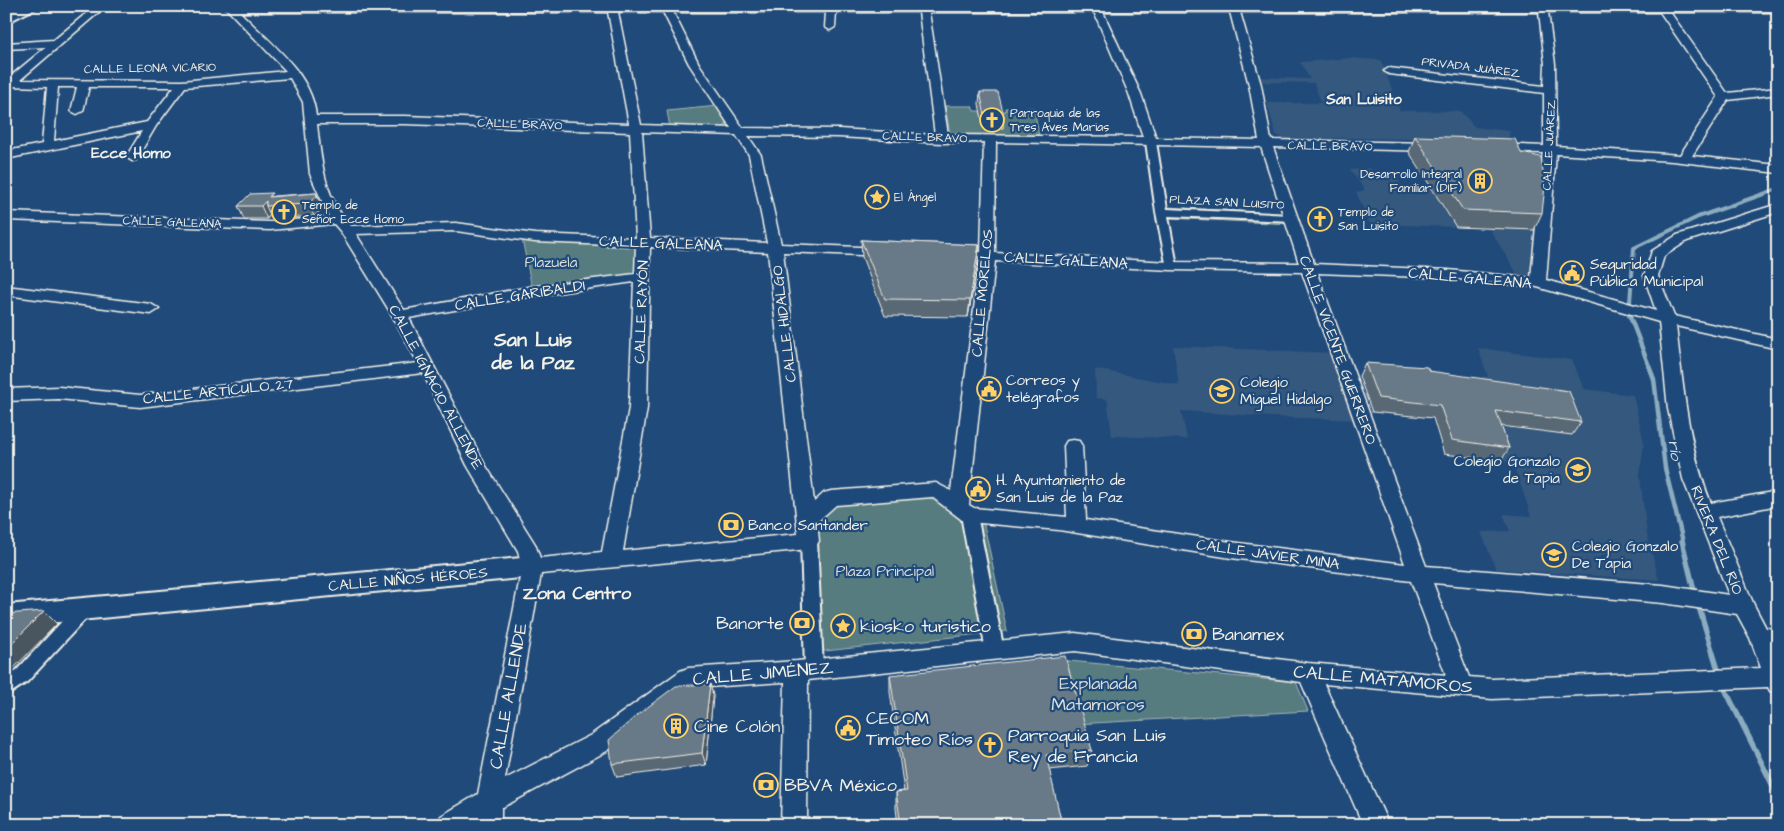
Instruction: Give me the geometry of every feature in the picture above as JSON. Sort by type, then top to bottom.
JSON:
[{"type":"street","points":[[6,19],[34,6]]},
{"type":"street","points":[[8,83],[101,6]]},
{"type":"street","points":[[923,7],[942,139]]},
{"type":"street","points":[[230,8],[1778,9]]},
{"type":"street","name":"CALLE IGNACIO ALLENDE","points":[[230,8],[294,74],[309,102],[316,174],[342,225],[400,315],[428,366],[476,465],[528,550],[532,567]]},
{"type":"street","name":"CALLE RAYÓN","points":[[611,559],[638,408],[643,242],[636,129],[612,8]]},
{"type":"street","name":"CALLE HIDALGO","points":[[665,8],[694,64],[755,155],[775,247],[809,540],[806,670]]},
{"type":"street","points":[[1097,8],[1135,94],[1151,142],[1171,266]]},
{"type":"street","name":"CALLE VICENTE GUERRERO","points":[[1233,8],[1255,85],[1266,145],[1308,268],[1462,687]]},
{"type":"street","name":"CALLE JUÁREZ","points":[[1538,284],[1550,149],[1551,90],[1544,8]]},
{"type":"street","points":[[830,27],[831,9]]},
{"type":"street","points":[[1664,10],[1724,97]]},
{"type":"street","points":[[6,46],[56,43]]},
{"type":"street","name":"PRIVADA JUÁREZ","points":[[1389,71],[1551,90]]},
{"type":"street","name":"CALLE LEONA VICARIO","points":[[8,83],[182,84],[294,74]]},
{"type":"street","points":[[48,145],[53,83]]},
{"type":"street","points":[[77,111],[84,83]]},
{"type":"street","points":[[132,157],[150,125],[182,84]]},
{"type":"street","points":[[1724,97],[1778,91]]},
{"type":"street","points":[[1685,158],[1724,97]]},
{"type":"street","name":"CALLE BRAVO","points":[[311,120],[405,120],[636,129],[839,133],[942,139],[990,138],[1443,148]]},
{"type":"street","points":[[11,154],[150,125]]},
{"type":"street","name":"CALLE MORELOS","points":[[964,511],[988,256],[990,138]]},
{"type":"street","points":[[1482,148],[1550,149],[1685,158],[1778,169]]},
{"type":"street","name":"RIVERA DEL RÍO","points":[[1776,680],[1769,637],[1744,607],[1692,479],[1651,276],[1657,254],[1682,238],[1778,208]]},
{"type":"street","name":"PLAZA SAN LUISITO","points":[[1161,212],[1292,218]]},
{"type":"street","name":"CALLE GALEANA","points":[[9,218],[270,226],[456,227],[535,238],[901,252]]},
{"type":"street","name":"CALLE GALEANA","points":[[940,254],[1171,266],[1308,268],[1448,274],[1538,284],[1612,303],[1660,318],[1778,344]]},
{"type":"street","name":"CALLE GARIBALDI","points":[[400,315],[529,292],[642,277]]},
{"type":"street","points":[[6,290],[151,309]]},
{"type":"street","name":"CALLE ARTÍCULO 27","points":[[6,395],[59,393],[140,401],[428,366]]},
{"type":"street","points":[[1073,446],[1077,526]]},
{"type":"street","points":[[807,519],[831,498],[936,490],[964,511],[995,651]]},
{"type":"street","points":[[1704,512],[1778,498]]},
{"type":"street","name":"CALLE JAVIER MINA","points":[[964,511],[1077,526],[1230,550],[1419,574],[1664,594],[1718,601],[1744,607]]},
{"type":"street","name":"CALLE NIÑOS HÉROES","points":[[6,616],[809,540]]},
{"type":"street","name":"CALLE ALLENDE","points":[[488,825],[489,801],[532,567]]},
{"type":"street","points":[[6,688],[21,678],[84,609]]},
{"type":"street","name":"CALLE MATAMOROS","points":[[995,651],[1075,642],[1308,673],[1492,689],[1750,679],[1776,680]]},
{"type":"street","name":"CALLE JIMÉNEZ","points":[[450,825],[489,801],[599,743],[688,678],[806,670],[995,651]]},
{"type":"street","points":[[794,825],[806,670]]},
{"type":"street","points":[[1308,673],[1376,825]]},
{"type":"shaded area","points":[[1351,58],[1381,60],[1400,111],[1460,111],[1475,127],[1510,131],[1508,140],[1332,138],[1334,142],[1291,141],[1276,135],[1267,103],[1321,103],[1314,83],[1260,82],[1258,77],[1310,79],[1300,62]]},
{"type":"shaded area","points":[[1370,168],[1373,172],[1395,173],[1404,190],[1432,189],[1456,227],[1370,224],[1356,192],[1365,190],[1350,170]]},
{"type":"shaded area","points":[[1489,228],[1540,230],[1536,279],[1519,277]]},
{"type":"shaded area","name":"Colegio Miguel Hidalgo","points":[[1173,346],[1333,353],[1360,420],[1181,411],[1187,439],[1112,436],[1107,399],[1096,398],[1095,369],[1179,385]]},
{"type":"shaded area","name":"Colegio Gonzalo de Tapia","points":[[1478,348],[1572,360],[1584,389],[1633,395],[1644,442],[1640,476],[1647,534],[1659,580],[1496,569],[1481,532],[1510,531],[1503,514],[1531,516],[1513,463],[1501,461],[1488,425],[1571,435],[1487,394],[1482,376],[1488,377]]},
{"type":"green space","points":[[718,106],[729,124],[721,128],[670,127],[667,111]]},
{"type":"green space","points":[[945,106],[972,106],[974,111],[980,111],[985,128],[1003,128],[999,111],[1006,111],[1005,108],[1034,108],[1039,135],[950,134]]},
{"type":"green space","points":[[1167,207],[1287,214],[1290,224],[1168,218]]},
{"type":"green space","name":"Plazuela","points":[[522,239],[641,244],[637,273],[532,288]]},
{"type":"green space","name":"Plaza Principal","points":[[933,493],[959,514],[984,525],[1007,631],[807,653],[819,518],[839,501]]},
{"type":"green space","name":"Explanada Matamoros","points":[[1058,660],[1296,682],[1308,711],[1076,724]]},
{"type":"building","points":[[980,92],[998,92],[1004,116],[985,116]]},
{"type":"building","name":"Desarrollo Integral Familiar (DIF)","points":[[1415,136],[1515,139],[1521,153],[1541,157],[1545,186],[1542,213],[1463,210]]},
{"type":"building","points":[[272,193],[269,197],[316,193],[317,196],[308,204],[266,206],[266,201],[261,206],[238,206],[250,194]]},
{"type":"building","points":[[861,240],[979,245],[970,300],[885,299]]},
{"type":"building","points":[[1365,363],[1427,367],[1429,371],[1569,391],[1581,422],[1496,411],[1509,448],[1452,440],[1440,405],[1378,398]]},
{"type":"building","points":[[44,611],[6,649],[6,614]]},
{"type":"building","name":"Parroquia San Luis Rey de Francia","points":[[1065,656],[1092,750],[1046,755],[1062,825],[901,825],[896,792],[907,791],[890,675]]},
{"type":"building","name":"Cine Colón","points":[[710,684],[702,753],[612,764],[609,740],[637,715],[676,686]]},
{"type":"waterway","name":"río","points":[[1629,314],[1634,248],[1698,217],[1778,189]]},
{"type":"waterway","name":"río","points":[[1629,314],[1654,379],[1665,468],[1683,542]]},
{"type":"waterway","name":"río","points":[[1682,541],[1695,594]]},
{"type":"waterway","name":"río","points":[[1698,604],[1719,673]]},
{"type":"waterway","name":"río","points":[[1723,685],[1778,796]]},
{"type":"place","name":"Parroquia de las Tres Aves Marias","points":[[992,120]]},
{"type":"place","name":"Desarrollo Integral Familiar (DIF)","points":[[1480,181]]},
{"type":"place","name":"El Ángel","points":[[877,197]]},
{"type":"place","name":"Templo de Señor Ecce Homo","points":[[284,212]]},
{"type":"place","name":"Templo de San Luisito","points":[[1320,219]]},
{"type":"place","name":"Seguridad Pública Municipal","points":[[1572,273]]},
{"type":"place","name":"Correos y telégrafos","points":[[989,389]]},
{"type":"place","name":"Colegio Miguel Hidalgo","points":[[1222,391]]},
{"type":"place","name":"Colegio Gonzalo de Tapia","points":[[1578,470]]},
{"type":"place","name":"H. Ayuntamiento de San Luis de la Paz","points":[[978,489]]},
{"type":"place","name":"Banco Santander","points":[[731,525]]},
{"type":"place","name":"Colegio Gonzalo De Tapia","points":[[1554,555]]},
{"type":"place","name":"Banorte","points":[[802,623]]},
{"type":"place","name":"kiosko turistico","points":[[843,626]]},
{"type":"place","name":"Banamex","points":[[1194,634]]},
{"type":"place","name":"Cine Colón","points":[[676,726]]},
{"type":"place","name":"CECOM Timoteo Ríos","points":[[848,728]]},
{"type":"place","name":"Parroquia San Luis Rey de Francia","points":[[990,745]]},
{"type":"place","name":"BBVA México","points":[[766,785]]},
{"type":"district","name":"San Luisito","points":[[1364,99]]},
{"type":"district","name":"Ecce Homo","points":[[131,153]]},
{"type":"district","name":"San Luis de la Paz","points":[[533,350]]},
{"type":"district","name":"Zona Centro","points":[[577,593]]}]
